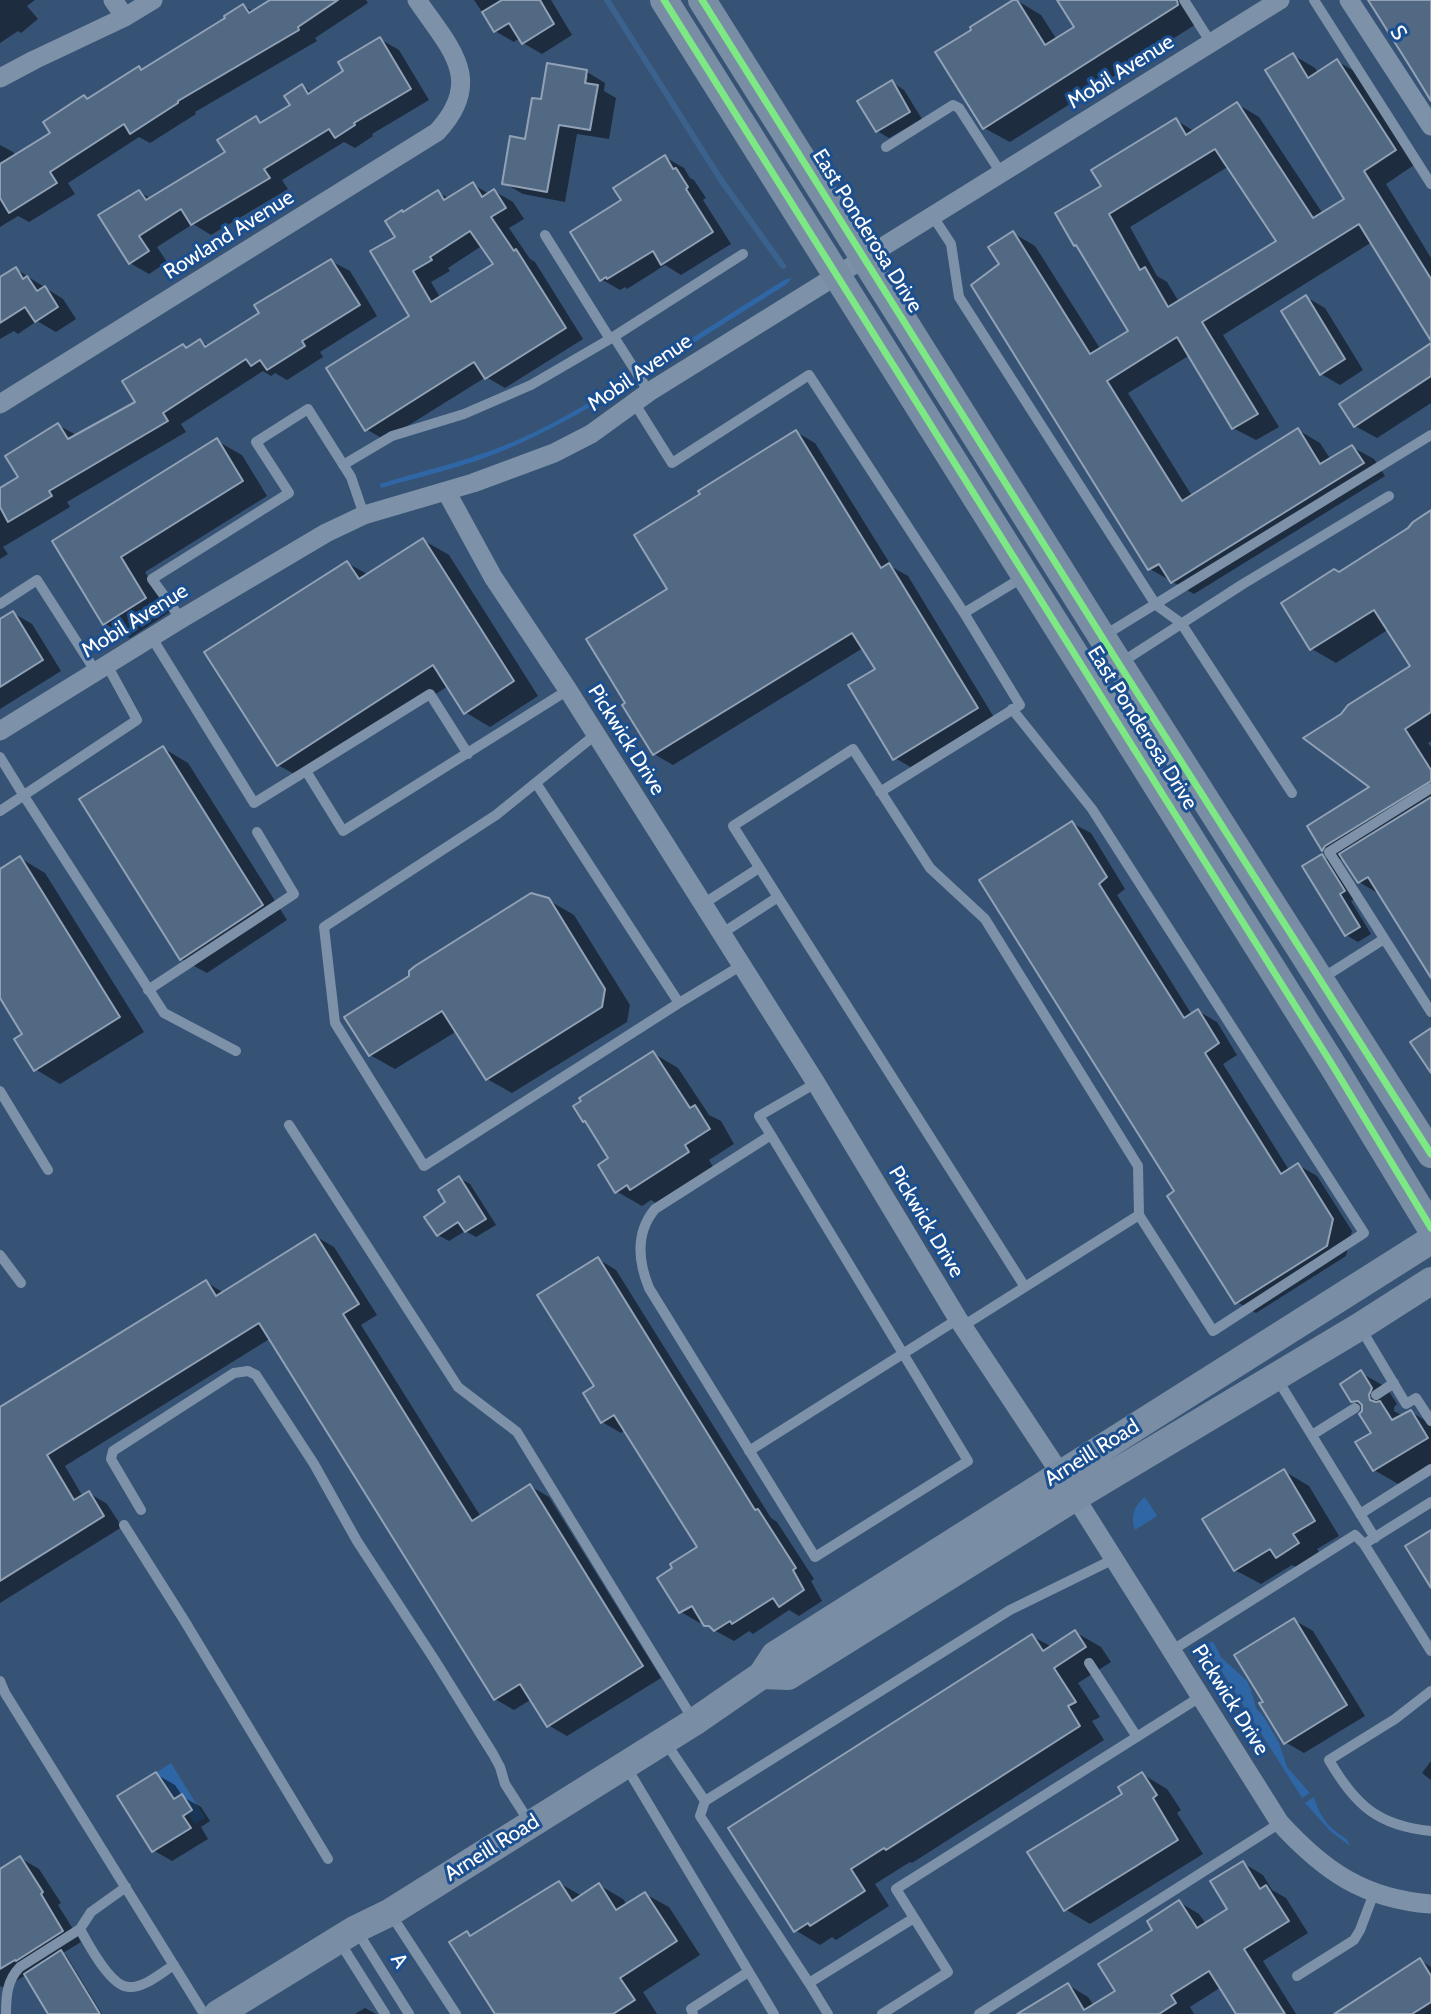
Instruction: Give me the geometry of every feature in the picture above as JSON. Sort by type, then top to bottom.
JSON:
[{"type":"main road","name":"East Ponderosa Drive","points":[[664,0],[1333,1066],[1431,1228]]},
{"type":"main road","name":"East Ponderosa Drive","points":[[702,0],[1431,1154]]},
{"type":"main road","name":"Arneill Road","points":[[218,2014],[347,1935],[389,1913],[694,1722],[762,1675],[788,1676],[1431,1240]]},
{"type":"main road","name":"Arneill Road","points":[[1068,1485],[1276,1377],[1431,1281]]},
{"type":"street","points":[[113,0],[125,17]]},
{"type":"street","points":[[0,78],[125,17],[153,0]]},
{"type":"street","name":"Rowland Avenue","points":[[0,404],[437,132],[450,118],[459,100],[460,73],[456,58],[417,0]]},
{"type":"street","name":"Mobil Avenue","points":[[0,731],[326,533],[364,515],[508,471],[554,453],[591,433],[932,215],[1280,0]]},
{"type":"street","name":"S","points":[[1349,0],[1431,126]]},
{"type":"street","name":"Pickwick Drive","points":[[446,491],[493,577],[568,690],[816,1083],[960,1323],[1068,1485],[1280,1823],[1320,1863],[1335,1874],[1374,1893],[1431,1904]]},
{"type":"lane","points":[[1184,0],[1211,43]]},
{"type":"lane","points":[[1314,0],[1431,184]]},
{"type":"lane","points":[[886,147],[953,105],[959,108],[1001,173]]},
{"type":"lane","points":[[932,215],[951,244],[959,297],[1156,605],[1181,623],[1292,793]]},
{"type":"lane","points":[[545,235],[612,338],[672,463],[809,375],[964,613],[1020,705],[880,792]]},
{"type":"lane","points":[[343,465],[392,436],[464,414],[531,384],[612,338],[743,254]]},
{"type":"lane","points":[[181,620],[152,579],[289,493],[256,442],[308,409],[351,477],[364,515]]},
{"type":"lane","points":[[1102,637],[1431,435]]},
{"type":"lane","points":[[1119,664],[1389,496]]},
{"type":"lane","points":[[964,613],[1026,576]]},
{"type":"lane","points":[[0,604],[37,580],[102,668],[136,720],[0,811]]},
{"type":"lane","points":[[152,638],[254,803],[430,694],[468,754]]},
{"type":"lane","points":[[306,771],[343,831],[568,690]]},
{"type":"lane","points":[[1012,709],[1092,809],[1364,1233],[1213,1331],[1139,1215],[1138,1166],[985,919],[930,868],[853,749],[733,826],[1025,1287]]},
{"type":"lane","points":[[596,734],[496,815],[324,927],[335,1023],[424,1166],[742,965]]},
{"type":"lane","points":[[0,757],[164,1013],[236,1051]]},
{"type":"lane","points":[[536,783],[679,1003]]},
{"type":"lane","points":[[1431,788],[1329,852],[1431,1012]]},
{"type":"lane","points":[[148,990],[294,894],[257,832]]},
{"type":"lane","points":[[703,904],[759,867]]},
{"type":"lane","points":[[721,934],[778,897]]},
{"type":"lane","points":[[1321,979],[1384,939]]},
{"type":"lane","points":[[771,1135],[655,1209],[645,1223],[640,1238],[641,1259],[649,1288],[815,1557],[968,1461],[902,1353],[771,1135],[759,1116],[816,1083]]},
{"type":"lane","points":[[0,1091],[48,1170]]},
{"type":"lane","points":[[289,1125],[458,1387],[517,1432],[694,1722]]},
{"type":"lane","points":[[749,1451],[902,1353],[1025,1287],[1139,1215]]},
{"type":"lane","points":[[0,1255],[21,1283]]},
{"type":"lane","points":[[1359,1326],[1406,1404],[1416,1398],[1431,1421]]},
{"type":"lane","points":[[141,1510],[111,1459],[113,1451],[234,1373],[248,1371],[256,1375],[486,1742],[506,1784],[531,1824]]},
{"type":"lane","points":[[1276,1377],[1375,1538]]},
{"type":"lane","points":[[1376,1395],[1394,1383]]},
{"type":"lane","points":[[1312,1435],[1355,1408]]},
{"type":"lane","points":[[1360,1514],[1431,1469]]},
{"type":"lane","points":[[1364,1544],[1431,1502]]},
{"type":"lane","points":[[124,1525],[328,1859]]},
{"type":"lane","points":[[1171,1651],[1355,1535],[1364,1544],[1431,1651]]},
{"type":"lane","points":[[828,2014],[700,1816],[705,1801],[1010,1610],[1114,1559]]},
{"type":"lane","points":[[1089,1663],[1137,1737]]},
{"type":"lane","points":[[0,1681],[204,2014]]},
{"type":"lane","points":[[1431,1691],[1395,1718],[1329,1760],[1344,1786],[1364,1806],[1391,1822],[1431,1831]]},
{"type":"lane","points":[[882,2014],[948,1972],[896,1889],[1200,1697]]},
{"type":"lane","points":[[665,1740],[705,1801]]},
{"type":"lane","points":[[625,1765],[775,2014]]},
{"type":"lane","points":[[979,2014],[1280,1823]]},
{"type":"lane","points":[[6,2014],[9,1984],[14,1973],[80,1929],[91,1912],[126,1887]]},
{"type":"lane","points":[[1297,1976],[1354,1940],[1374,1893]]},
{"type":"lane","points":[[389,1913],[456,2014]]},
{"type":"lane","points":[[809,1983],[914,1918]]},
{"type":"lane","points":[[80,1929],[106,1970],[121,1985],[130,1987],[143,1984],[174,1965]]},
{"type":"lane","points":[[347,1935],[385,2014]]},
{"type":"lane","name":"A","points":[[347,1935],[409,2014]]},
{"type":"lane","points":[[692,2012],[748,1972]]},
{"type":"shaded area","points":[[792,278],[787,284],[652,369],[649,365],[784,280]]},
{"type":"shaded area","points":[[617,385],[620,389],[592,406],[505,450],[381,488],[380,484],[473,457],[518,440],[562,418]]},
{"type":"shaded area","points":[[1145,1497],[1157,1516],[1135,1530],[1134,1512]]},
{"type":"shaded area","points":[[1213,1641],[1221,1657],[1247,1681],[1256,1708],[1279,1743],[1287,1767],[1310,1793],[1302,1798],[1206,1646]]},
{"type":"shaded area","points":[[171,1763],[205,1818],[195,1824],[188,1813],[192,1810],[182,1794],[174,1799],[157,1772]]},
{"type":"shaded area","points":[[1314,1797],[1326,1822],[1346,1839],[1350,1846],[1330,1831],[1305,1803]]},
{"type":"building","points":[[270,0],[338,0],[298,27],[299,30],[178,101],[130,134],[124,124],[50,172],[57,183],[9,213],[0,198],[0,164],[50,133],[43,122],[84,95],[87,99],[139,66],[141,70],[243,4],[249,13]]},
{"type":"building","points":[[502,0],[540,0],[554,24],[522,44],[509,23],[494,32],[482,12]]},
{"type":"building","points":[[1013,0],[1017,0],[1045,45],[1074,27],[1057,0],[1177,0],[1178,5],[983,129],[935,52]]},
{"type":"building","points":[[1368,0],[1431,0],[1431,101],[1409,65]]},
{"type":"building","points":[[380,37],[411,89],[354,123],[355,125],[335,138],[329,129],[264,169],[270,178],[191,225],[181,209],[139,236],[149,251],[129,264],[98,215],[139,190],[146,200],[225,152],[217,140],[256,116],[260,123],[290,105],[284,96],[302,84],[308,94],[343,71],[338,62]]},
{"type":"building","points":[[1293,53],[1308,78],[1337,59],[1396,150],[1364,171],[1431,279],[1431,341],[1359,224],[1202,322],[1258,414],[1232,429],[1177,337],[1107,381],[1182,501],[1298,428],[1320,464],[1352,445],[1364,463],[1171,583],[1159,564],[1148,570],[971,285],[999,264],[988,247],[1013,231],[1090,354],[1128,331],[1055,213],[1101,186],[1091,170],[1176,118],[1186,135],[1237,102],[1313,218],[1344,199],[1265,70]],"holes":[[[1215,149],[1276,241],[1168,307],[1145,267],[1140,270],[1109,214]]]},
{"type":"building","points":[[547,63],[587,70],[585,83],[598,85],[590,130],[559,125],[547,192],[502,184],[510,136],[525,139],[532,98],[541,99]]},
{"type":"building","points":[[892,80],[910,112],[876,132],[857,101]]},
{"type":"building","points":[[665,155],[688,187],[686,189],[713,232],[661,265],[653,251],[600,281],[570,232],[621,200],[613,188]]},
{"type":"building","points":[[473,182],[482,197],[494,189],[506,208],[491,217],[514,251],[516,249],[566,328],[485,379],[474,362],[365,431],[326,368],[409,316],[370,251],[395,237],[385,221],[438,190],[444,200]],"holes":[[[470,231],[493,264],[431,302],[413,271]]]},
{"type":"building","points":[[331,259],[360,305],[302,341],[305,346],[267,370],[260,360],[251,366],[246,359],[163,413],[168,421],[49,491],[52,496],[8,522],[0,507],[0,488],[18,477],[5,456],[58,423],[68,439],[135,402],[122,381],[183,344],[186,348],[200,339],[205,347],[259,313],[254,305]]},
{"type":"building","points":[[16,267],[23,279],[27,276],[37,291],[45,286],[58,307],[35,322],[25,307],[0,323],[0,277]]},
{"type":"building","points":[[1306,295],[1345,359],[1320,375],[1281,311]]},
{"type":"building","points":[[1431,343],[1431,376],[1354,427],[1339,404]]},
{"type":"building","points":[[796,430],[881,568],[889,563],[978,708],[893,760],[848,685],[875,669],[852,633],[653,755],[586,639],[667,589],[634,535],[700,494],[698,491]]},
{"type":"building","points":[[217,438],[243,481],[121,557],[146,598],[103,625],[52,541]]},
{"type":"building","points":[[1431,510],[1431,712],[1405,729],[1431,770],[1431,781],[1325,846],[1322,851],[1307,826],[1369,787],[1303,738],[1341,714],[1348,705],[1410,666],[1374,610],[1310,650],[1281,603],[1334,569],[1339,572]]},
{"type":"building","points":[[423,538],[514,681],[464,714],[433,665],[277,766],[204,652],[347,561],[359,579]]},
{"type":"building","points":[[13,611],[43,660],[0,687],[0,619]]},
{"type":"building","points":[[163,746],[263,905],[180,960],[79,799]]},
{"type":"building","points":[[1431,797],[1431,978],[1368,877],[1358,883],[1339,854]]},
{"type":"building","points":[[1072,821],[1107,877],[1099,884],[1184,1018],[1198,1009],[1219,1043],[1205,1053],[1281,1174],[1298,1163],[1333,1219],[1327,1246],[1235,1304],[1167,1196],[1174,1191],[979,880]]},
{"type":"building","points":[[1322,854],[1345,891],[1340,894],[1360,927],[1345,936],[1302,866]]},
{"type":"building","points":[[20,856],[120,1017],[34,1071],[14,1039],[22,1034],[0,998],[0,869]]},
{"type":"building","points":[[531,893],[549,898],[605,989],[602,1007],[486,1080],[442,1011],[369,1056],[344,1017],[409,976],[409,971],[415,966]]},
{"type":"building","points":[[1431,1028],[1431,1073],[1410,1042]]},
{"type":"building","points":[[653,1051],[690,1108],[695,1105],[710,1129],[685,1145],[689,1152],[630,1190],[627,1185],[615,1193],[598,1165],[608,1158],[573,1106],[581,1101],[579,1098]]},
{"type":"building","points":[[459,1176],[486,1219],[465,1232],[458,1222],[437,1236],[424,1217],[445,1202],[438,1190]]},
{"type":"building","points":[[315,1234],[359,1304],[343,1314],[472,1521],[530,1484],[643,1666],[547,1727],[520,1684],[494,1700],[259,1323],[47,1455],[74,1500],[89,1491],[104,1516],[0,1581],[0,1407],[206,1280],[216,1296]]},
{"type":"building","points":[[598,1257],[755,1510],[758,1509],[796,1568],[793,1570],[804,1590],[779,1607],[773,1598],[732,1624],[730,1621],[714,1631],[709,1626],[704,1626],[692,1606],[679,1613],[657,1578],[672,1568],[670,1564],[697,1547],[614,1415],[601,1423],[583,1393],[594,1386],[537,1295]]},
{"type":"building","points":[[1361,1370],[1372,1388],[1370,1400],[1380,1401],[1392,1420],[1411,1410],[1428,1438],[1373,1471],[1355,1442],[1371,1433],[1359,1414],[1362,1405],[1358,1401],[1351,1402],[1340,1384]]},
{"type":"building","points":[[1284,1469],[1315,1521],[1293,1534],[1299,1543],[1276,1558],[1270,1549],[1234,1571],[1202,1519]]},
{"type":"building","points":[[1431,1530],[1431,1588],[1405,1546]]},
{"type":"building","points":[[1294,1618],[1347,1705],[1284,1744],[1259,1703],[1263,1702],[1234,1655]]},
{"type":"building","points":[[1075,1630],[1086,1647],[1054,1668],[1076,1702],[1068,1706],[1080,1726],[886,1850],[884,1848],[851,1869],[865,1891],[810,1926],[808,1923],[794,1932],[728,1828],[1032,1634],[1043,1651]]},
{"type":"building","points":[[156,1772],[174,1799],[182,1794],[192,1810],[183,1816],[191,1828],[152,1852],[117,1796]]},
{"type":"building","points":[[1142,1772],[1157,1795],[1153,1798],[1178,1840],[1064,1911],[1027,1852],[1122,1794],[1118,1787]]},
{"type":"building","points":[[20,1856],[63,1931],[0,1969],[0,1869]]},
{"type":"building","points":[[1243,1861],[1260,1889],[1266,1885],[1289,1921],[1244,1949],[1285,2014],[1236,2014],[1209,1971],[1171,1995],[1176,2003],[1159,2014],[1017,2014],[1068,1983],[1084,2010],[1115,1991],[1098,1964],[1152,1930],[1147,1921],[1179,1900],[1197,1928],[1227,1909],[1210,1881]]},
{"type":"building","points":[[559,1881],[572,1901],[599,1883],[616,1910],[645,1892],[677,1941],[620,1978],[635,2000],[613,2014],[495,2014],[449,1942],[467,1931],[470,1936]]},
{"type":"building","points":[[61,1950],[100,2014],[48,2014],[24,1974]]},
{"type":"building","points":[[1420,1958],[1431,1976],[1431,2002],[1412,2014],[1334,2014]]},
{"type":"waterway","points":[[607,0],[721,180],[783,266]]},
{"type":"cycle path","points":[[664,0],[1333,1066],[1431,1228]]},
{"type":"cycle path","points":[[702,0],[1431,1154]]}]
